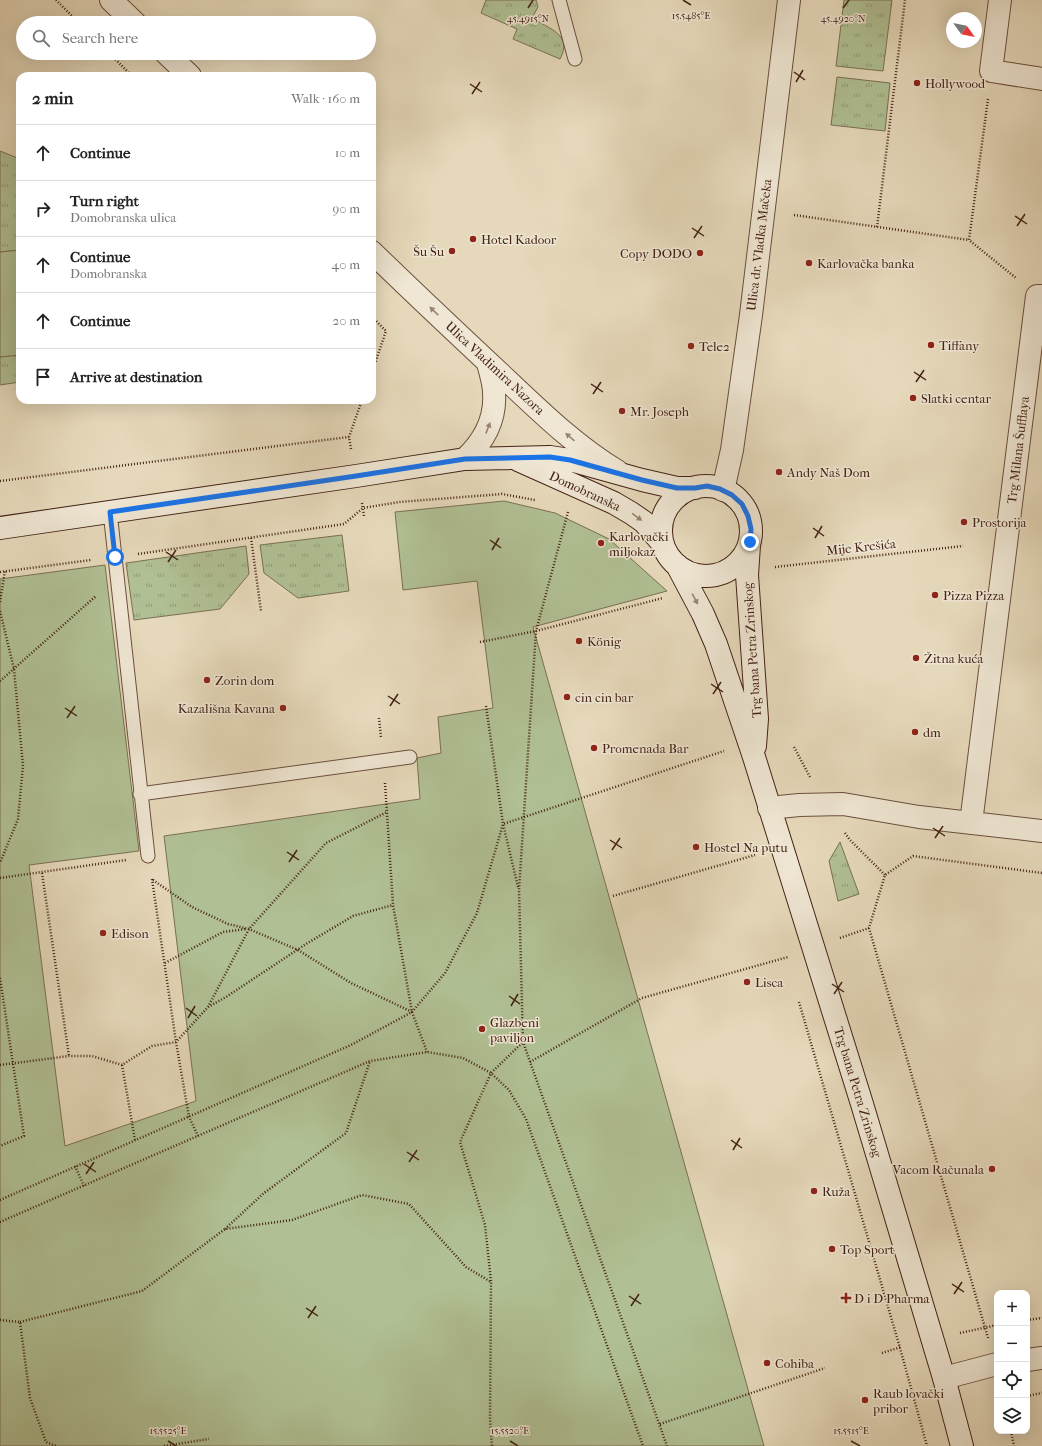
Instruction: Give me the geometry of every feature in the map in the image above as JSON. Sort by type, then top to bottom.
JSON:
[{"type":"main road","points":[[111,0],[128,16]]},
{"type":"main road","name":"Ulica dr. Vladka Mačeka","points":[[723,490],[732,450],[750,323],[789,0]]},
{"type":"main road","points":[[1000,0],[991,70],[1042,79]]},
{"type":"main road","points":[[173,60],[186,72]]},
{"type":"main road","name":"Ulica Vladimira Nazora","points":[[376,256],[488,363],[572,439],[597,459],[625,475]]},
{"type":"main road","name":"Trg Milana Šufflaya","points":[[971,823],[1039,296]]},
{"type":"main road","points":[[465,459],[476,448],[488,430],[493,413],[494,393],[488,363]]},
{"type":"main road","name":"Domobranska","points":[[514,458],[530,456],[570,460],[677,488],[695,488]]},
{"type":"main road","points":[[0,528],[465,459],[514,458]]},
{"type":"main road","name":"Domobranska","points":[[514,458],[620,506],[644,522],[663,544]]},
{"type":"main road","points":[[707,486],[723,490],[732,495],[742,504],[748,516],[751,529],[750,542],[744,554],[736,564],[725,572],[713,576],[700,576],[687,572],[668,556],[663,544],[661,530],[664,516],[671,503],[681,494],[695,488],[707,486]]},
{"type":"main road","name":"Trg bana Petra Zrinskog","points":[[750,542],[747,575],[757,719],[754,757]]},
{"type":"main road","name":"Trg bana Petra Zrinskog","points":[[677,565],[703,614],[716,644],[754,757],[857,1089],[944,1378],[962,1446]]},
{"type":"main road","points":[[769,808],[799,805],[842,804],[919,817],[1042,832]]},
{"type":"main road","points":[[1030,1360],[1042,1358]]},
{"type":"main road","points":[[944,1378],[994,1365]]},
{"type":"lane","points":[[559,0],[575,58]]},
{"type":"lane","points":[[110,512],[148,856]]},
{"type":"lane","points":[[140,794],[410,757]]},
{"type":"path","points":[[56,0],[72,16]]},
{"type":"path","points":[[877,227],[904,0]]},
{"type":"path","points":[[116,60],[128,72]]},
{"type":"path","points":[[969,240],[991,70]]},
{"type":"path","points":[[794,216],[969,240],[1039,296]]},
{"type":"path","points":[[376,321],[386,331],[376,360]]},
{"type":"path","points":[[0,481],[349,437],[361,404]]},
{"type":"path","points":[[0,572],[344,524],[363,508],[399,502],[502,494],[540,501]]},
{"type":"path","points":[[570,506],[536,631],[519,890],[523,1042],[667,1446]]},
{"type":"path","points":[[363,508],[364,516]]},
{"type":"path","points":[[251,538],[261,611]]},
{"type":"path","name":"Mije Krešića","points":[[768,568],[963,546]]},
{"type":"path","points":[[0,602],[4,571]]},
{"type":"path","points":[[0,681],[117,577]]},
{"type":"path","points":[[480,642],[536,631],[664,598]]},
{"type":"path","points":[[0,611],[14,669],[23,766],[18,819],[0,863]]},
{"type":"path","points":[[486,706],[503,824],[519,890]]},
{"type":"path","points":[[503,824],[725,751],[722,744]]},
{"type":"path","points":[[0,1065],[69,1056],[92,1056],[122,1065],[152,1046],[176,1042],[208,1007],[248,929],[326,843],[387,812],[393,905],[412,1012],[427,1052]]},
{"type":"path","points":[[0,1200],[351,1045],[412,1012],[445,973],[477,912],[503,824]]},
{"type":"path","points":[[613,896],[755,855],[758,862]]},
{"type":"path","points":[[0,878],[42,873],[148,856],[153,880],[176,1042],[189,1117],[198,1136]]},
{"type":"path","points":[[994,1326],[985,1327],[869,928],[885,875],[913,856],[1042,873]]},
{"type":"path","points":[[42,873],[69,1056]]},
{"type":"path","points":[[153,880],[192,907],[228,924],[248,929],[298,950],[351,983],[412,1012]]},
{"type":"path","points":[[208,1007],[353,916],[393,905]]},
{"type":"path","points":[[165,963],[223,932],[248,929]]},
{"type":"path","points":[[530,1062],[642,998],[786,957],[788,965]]},
{"type":"path","points":[[0,978],[24,1136],[0,1146]]},
{"type":"path","points":[[797,996],[900,1348],[926,1446]]},
{"type":"path","points":[[492,1446],[490,1420],[491,1282],[485,1225],[460,1142],[491,1073],[523,1042]]},
{"type":"path","points":[[0,1222],[370,1061],[427,1052],[463,1058],[491,1073],[509,1090],[526,1119],[643,1446]]},
{"type":"path","points":[[0,1320],[20,1322],[142,1291],[225,1229],[264,1193],[346,1133],[370,1061]]},
{"type":"path","points":[[122,1065],[135,1140]]},
{"type":"path","points":[[75,1166],[84,1186]]},
{"type":"path","points":[[225,1229],[292,1220],[362,1195],[409,1204],[466,1267],[491,1282]]},
{"type":"path","points":[[1030,1320],[1042,1318]]},
{"type":"path","points":[[20,1322],[30,1398],[46,1442],[56,1446]]},
{"type":"path","points":[[660,1424],[825,1368]]},
{"type":"path","points":[[1030,1395],[1042,1393]]},
{"type":"path","points":[[1012,1434],[1014,1446]]},
{"type":"path","points":[[164,1446],[209,1439]]},
{"type":"green space","points":[[486,0],[536,0],[538,7],[532,18],[552,29],[562,38],[564,44],[560,59],[513,39],[517,29],[481,13]]},
{"type":"green space","points":[[844,0],[892,0],[883,71],[836,66]]},
{"type":"green space","points":[[837,77],[890,83],[885,131],[831,125]]},
{"type":"green space","points":[[0,151],[16,157],[16,250],[0,252]]},
{"type":"green space","points":[[16,250],[16,355],[0,357],[0,252]]},
{"type":"green space","points":[[16,355],[16,383],[0,385],[0,357]]},
{"type":"green space","points":[[504,501],[555,513],[609,539],[667,591],[533,627],[764,1446],[0,1446],[0,579],[105,565],[139,851],[29,865],[65,1146],[196,1101],[164,836],[420,799],[417,758],[441,753],[438,717],[493,708],[477,581],[403,590],[395,512]]},
{"type":"green space","points":[[342,535],[349,591],[298,598],[264,573],[260,545]]},
{"type":"green space","points":[[246,546],[249,574],[220,609],[134,620],[126,563]]},
{"type":"green space","points":[[840,842],[859,894],[838,901],[829,861]]},
{"type":"place","name":"Hollywood","points":[[917,83]]},
{"type":"place","name":"Hotel Kadoor","points":[[473,239]]},
{"type":"place","name":"Šu Šu","points":[[452,251]]},
{"type":"place","name":"Copy DODO","points":[[700,253]]},
{"type":"place","name":"Karlovačka banka","points":[[809,263]]},
{"type":"place","name":"Tiffany","points":[[931,345]]},
{"type":"place","name":"Tele2","points":[[691,346]]},
{"type":"place","name":"Slatki centar","points":[[913,398]]},
{"type":"place","name":"Mr. Joseph","points":[[622,411]]},
{"type":"place","name":"Andy Naš Dom","points":[[779,472]]},
{"type":"place","name":"Prostorija","points":[[964,522]]},
{"type":"place","name":"Karlovački miljokaz","points":[[601,543]]},
{"type":"place","name":"Pizza Pizza","points":[[935,595]]},
{"type":"place","name":"König","points":[[579,641]]},
{"type":"place","name":"Žitna kuća","points":[[916,658]]},
{"type":"place","name":"Zorin dom","points":[[207,680]]},
{"type":"place","name":"cin cin bar","points":[[567,697]]},
{"type":"place","name":"Kazališna Kavana","points":[[283,708]]},
{"type":"place","name":"dm","points":[[915,732]]},
{"type":"place","name":"Promenada Bar","points":[[594,748]]},
{"type":"place","name":"Hostel Na putu","points":[[696,847]]},
{"type":"place","name":"Edison","points":[[103,933]]},
{"type":"place","name":"Lisca","points":[[747,982]]},
{"type":"place","name":"Glazbeni paviljon","points":[[482,1029]]},
{"type":"place","name":"Vacom Računala","points":[[992,1169]]},
{"type":"place","name":"Ruža","points":[[814,1191]]},
{"type":"place","name":"Top Sport","points":[[832,1249]]},
{"type":"place","name":"D i D Pharma","points":[[846,1298]]},
{"type":"place","name":"Cohiba","points":[[767,1363]]},
{"type":"place","name":"Raub lovački pribor","points":[[865,1400]]},
{"type":"route","points":[[115,557],[110,512],[465,459],[488,457],[514,458],[530,456],[570,460],[677,488],[707,486],[720,489],[732,495],[742,504],[748,516],[751,529],[750,542]]}]
